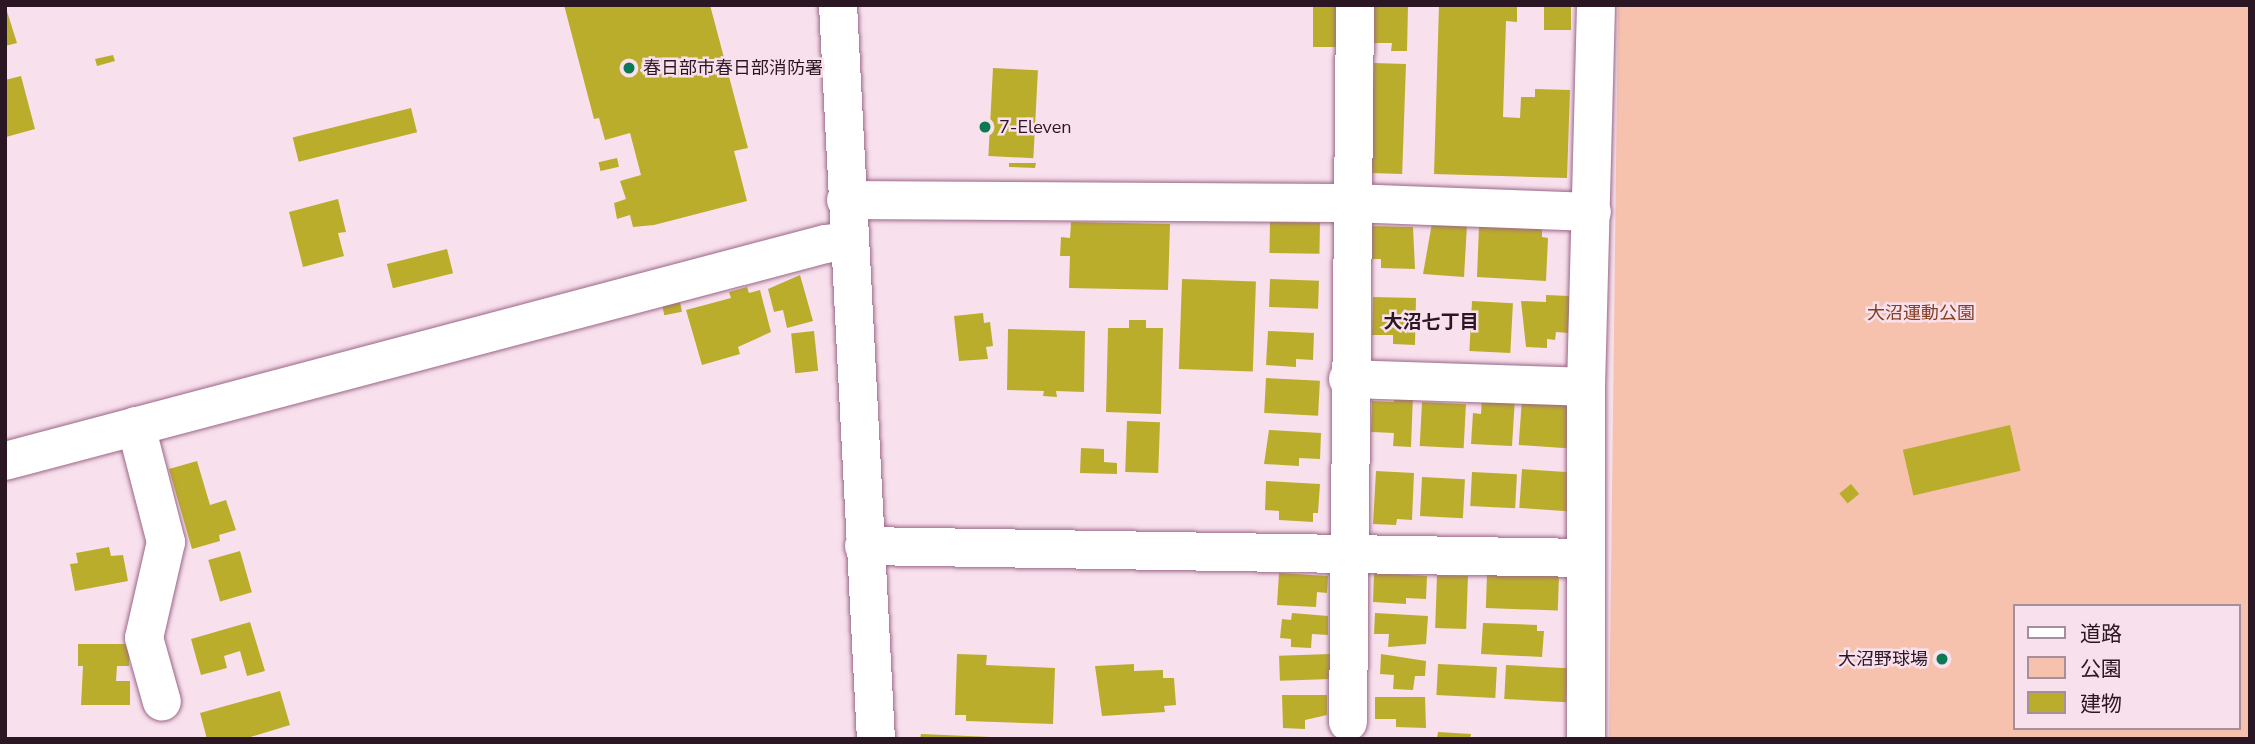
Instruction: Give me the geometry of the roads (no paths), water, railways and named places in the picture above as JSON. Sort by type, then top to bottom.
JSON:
[{"type":"street","points":[[838,5],[876,739]]},
{"type":"street","points":[[1348,722],[1346,554],[1349,204],[1355,5]]},
{"type":"street","points":[[1586,739],[1586,387],[1596,5]]},
{"type":"street","points":[[846,200],[1349,204],[1592,212]]},
{"type":"street","points":[[5,461],[811,247],[849,242]]},
{"type":"street","points":[[1348,379],[1586,387]]},
{"type":"street","points":[[136,426],[166,542],[144,638],[162,702]]},
{"type":"street","points":[[864,546],[1586,558]]},
{"type":"place","name":"春日部市春日部消防署","points":[[629,68]]},
{"type":"place","name":"7-Eleven","points":[[985,127]]},
{"type":"place","name":"大沼野球場","points":[[1942,659]]},
{"type":"district","name":"大沼七丁目","points":[[1431,323]]},
{"type":"park label","name":"大沼運動公園","points":[[1921,313]]}]
